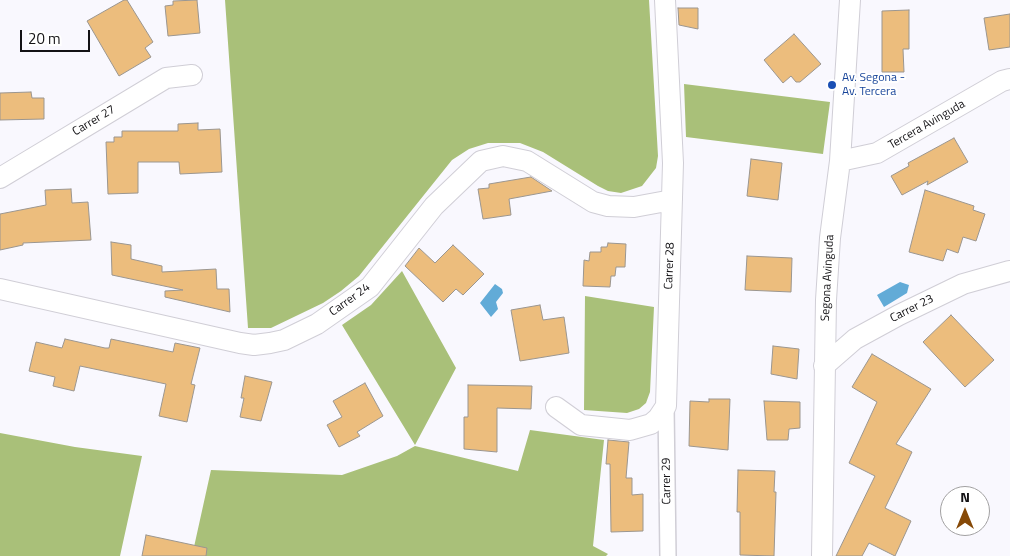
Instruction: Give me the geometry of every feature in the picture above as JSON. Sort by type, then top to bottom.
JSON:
[{"type":"street","name":"Carrer 28","points":[[665,0],[673,163],[666,406]]},
{"type":"street","name":"Segona Avinguda","points":[[822,556],[824,366],[830,238],[840,161],[850,0]]},
{"type":"street","name":"Carrer 27","points":[[0,178],[166,78],[192,75]]},
{"type":"street","name":"Tercera Avinguda","points":[[840,161],[877,153],[1002,81],[1010,79]]},
{"type":"street","name":"Carrer 24","points":[[0,289],[240,343],[254,345],[270,343],[284,340],[308,328],[370,287],[434,206],[481,161],[503,156],[527,161],[594,202],[608,206],[634,207],[672,200]]},
{"type":"street","name":"Carrer 23","points":[[824,366],[854,339],[914,307],[963,284],[1009,271]]},
{"type":"street","points":[[556,407],[580,425],[630,430],[650,424],[658,418],[666,406]]},
{"type":"street","name":"Carrer 29","points":[[666,406],[668,556]]},
{"type":"green space","points":[[225,0],[649,0],[658,156],[656,168],[642,186],[621,193],[608,191],[543,152],[520,143],[488,143],[469,149],[452,160],[359,276],[341,291],[323,303],[271,328],[248,328]]},
{"type":"green space","points":[[684,84],[830,102],[823,154],[686,137]]},
{"type":"green space","points":[[402,271],[456,368],[415,445],[342,325],[371,305]]},
{"type":"green space","points":[[585,296],[654,307],[650,392],[646,403],[639,409],[627,413],[584,410]]},
{"type":"green space","points":[[530,430],[604,440],[593,546],[608,554],[606,556],[192,556],[211,470],[342,475],[397,456],[415,446],[518,471]]},
{"type":"green space","points":[[0,433],[75,447],[142,456],[120,556],[0,556]]},
{"type":"water","points":[[900,282],[909,285],[907,293],[884,307],[877,295]]},
{"type":"water","points":[[495,284],[502,289],[503,293],[496,302],[498,309],[491,317],[480,303]]},
{"type":"building","points":[[127,0],[153,42],[145,48],[151,57],[119,76],[87,21]]},
{"type":"building","points":[[197,0],[200,33],[168,36],[165,6],[173,5],[173,1]]},
{"type":"building","points":[[678,8],[698,8],[698,29],[679,25]]},
{"type":"building","points":[[909,10],[909,49],[903,49],[904,72],[882,72],[882,11]]},
{"type":"building","points":[[1010,14],[1010,47],[989,50],[984,18]]},
{"type":"building","points":[[794,34],[821,64],[800,82],[796,82],[791,76],[783,83],[764,60]]},
{"type":"building","points":[[31,92],[32,98],[44,98],[44,119],[0,120],[0,93]]},
{"type":"building","points":[[198,123],[198,130],[220,129],[222,172],[180,174],[179,162],[138,162],[138,193],[108,194],[106,142],[114,142],[114,137],[122,137],[122,131],[178,131],[178,124]]},
{"type":"building","points":[[954,138],[968,162],[927,185],[928,181],[902,195],[891,176],[909,166],[908,163]]},
{"type":"building","points":[[751,159],[782,163],[778,200],[747,196]]},
{"type":"building","points":[[531,177],[552,191],[509,199],[511,215],[483,219],[478,189],[489,188],[489,184]]},
{"type":"building","points":[[71,189],[72,203],[88,202],[91,240],[23,243],[23,245],[0,250],[0,214],[46,205],[45,190]]},
{"type":"building","points":[[925,190],[974,206],[973,210],[985,214],[976,241],[963,237],[958,253],[947,249],[943,261],[909,252]]},
{"type":"building","points":[[111,242],[131,245],[131,259],[162,266],[162,272],[216,269],[217,289],[229,289],[230,312],[165,297],[165,291],[183,290],[112,275]]},
{"type":"building","points":[[608,243],[626,244],[625,267],[616,267],[615,276],[611,276],[610,287],[583,286],[584,260],[589,261],[590,252],[601,252],[601,247],[607,247]]},
{"type":"building","points":[[453,245],[484,274],[463,295],[456,289],[443,302],[405,266],[419,248],[435,263]]},
{"type":"building","points":[[747,256],[792,258],[791,292],[745,290]]},
{"type":"building","points":[[540,305],[543,320],[564,317],[569,353],[520,361],[511,310]]},
{"type":"building","points":[[951,315],[994,360],[965,387],[923,342]]},
{"type":"building","points":[[65,339],[105,348],[109,348],[111,339],[173,352],[175,343],[200,348],[191,384],[195,385],[187,422],[159,416],[166,384],[80,366],[74,391],[53,386],[55,377],[29,371],[36,342],[62,348]]},
{"type":"building","points":[[773,346],[799,349],[797,379],[771,374]]},
{"type":"building","points":[[872,354],[931,389],[896,444],[912,452],[885,508],[911,521],[895,556],[869,543],[862,556],[836,556],[875,476],[849,463],[877,402],[852,387]]},
{"type":"building","points":[[245,376],[272,382],[261,421],[240,417],[244,398],[241,398]]},
{"type":"building","points":[[365,383],[383,416],[357,432],[360,436],[339,447],[327,425],[342,417],[333,401]]},
{"type":"building","points":[[468,385],[532,386],[531,409],[497,408],[497,452],[464,449],[464,417],[468,417]]},
{"type":"building","points":[[709,399],[730,399],[728,450],[689,446],[690,401],[709,402]]},
{"type":"building","points":[[764,401],[800,402],[800,428],[789,429],[788,440],[767,440]]},
{"type":"building","points":[[608,440],[629,442],[626,478],[632,478],[632,495],[643,494],[643,531],[611,532],[610,464],[606,464]]},
{"type":"building","points":[[738,470],[775,471],[774,556],[740,555],[740,512],[737,512]]},
{"type":"building","points":[[146,535],[207,548],[206,556],[142,556]]},
{"type":"place","name":"Av. Segona - Av. Tercera","points":[[832,85]]}]
